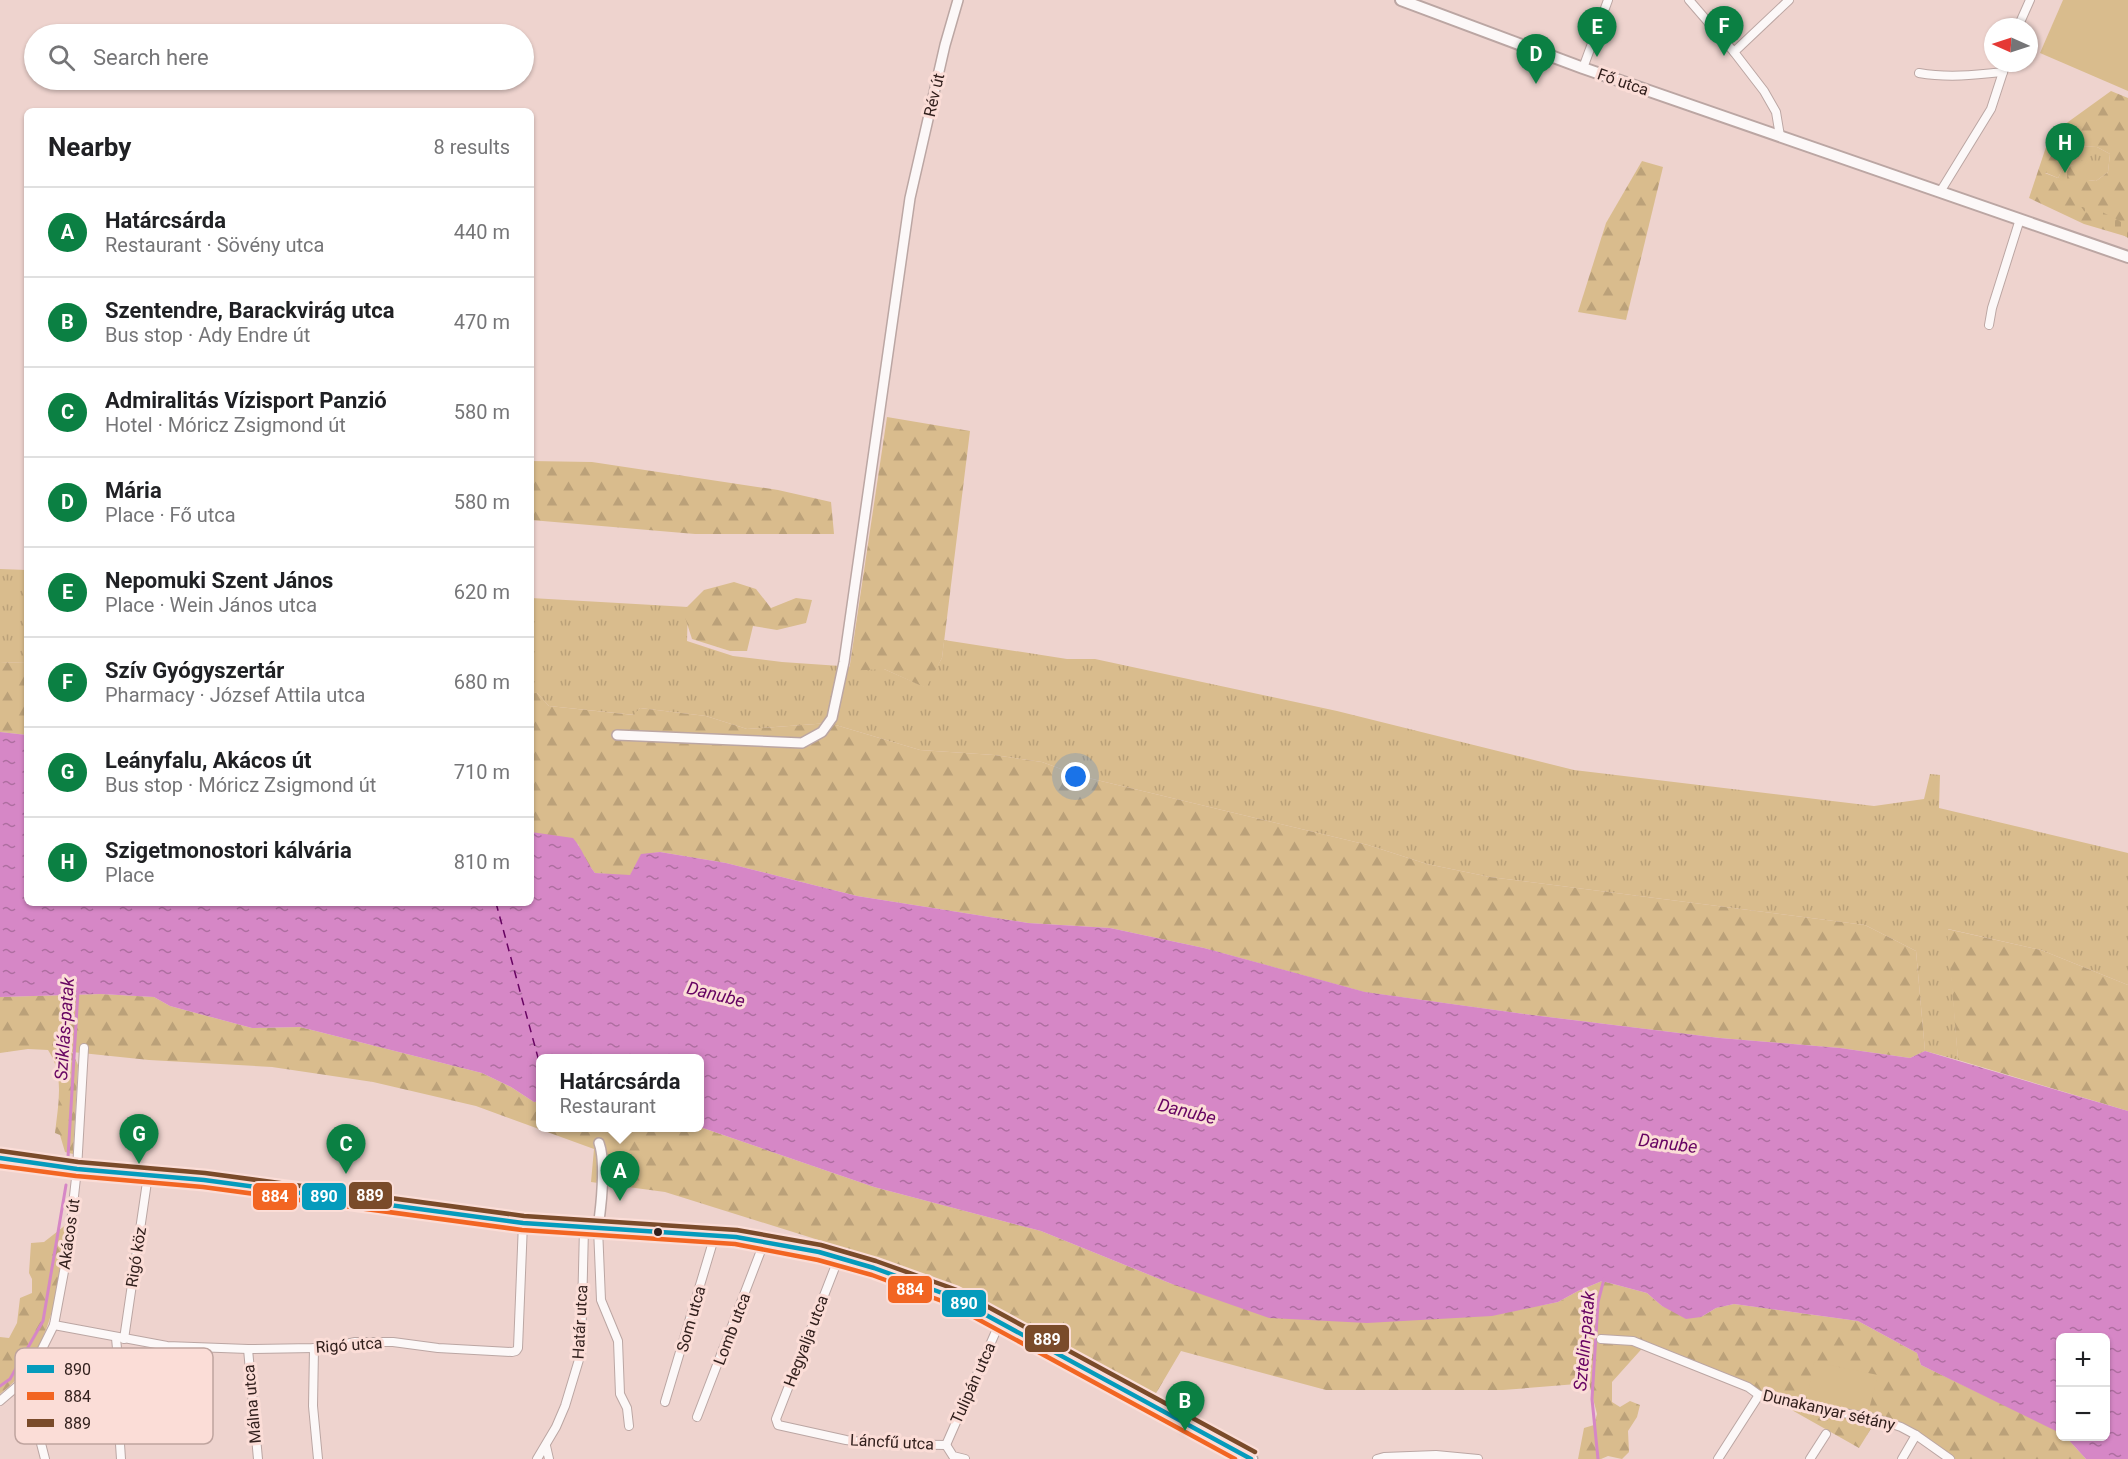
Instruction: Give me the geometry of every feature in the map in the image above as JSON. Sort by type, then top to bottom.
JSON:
[{"type":"main road","name":"Fő utca","points":[[1401,0],[1583,68],[2128,257]]},
{"type":"main road","points":[[0,1158],[77,1169],[204,1180],[523,1223],[765,1240],[839,1257],[874,1266],[953,1298],[1000,1322],[1236,1456],[1251,1459]]},
{"type":"street","name":"Rév út","points":[[617,735],[802,743],[822,732],[832,718],[843,662],[912,190],[945,45],[958,0]]},
{"type":"street","points":[[1583,68],[1608,0]]},
{"type":"street","points":[[1689,0],[1764,91],[1776,112],[1780,136]]},
{"type":"street","points":[[1734,52],[1789,0]]},
{"type":"street","points":[[2022,18],[2030,0]]},
{"type":"street","points":[[1919,73],[1963,76],[2003,72],[1991,109],[1940,192]]},
{"type":"street","points":[[1989,325],[1992,308],[2020,219]]},
{"type":"street","name":"Akácos út","points":[[42,1348],[54,1325],[68,1250],[77,1169],[84,1048]]},
{"type":"street","points":[[599,1143],[602,1150],[598,1228],[601,1300],[618,1341],[620,1394],[627,1407],[629,1426]]},
{"type":"street","name":"Rigó köz","points":[[120,1348],[120,1338],[148,1175]]},
{"type":"street","name":"Rigó utca","points":[[54,1325],[167,1346],[248,1349],[314,1348],[355,1342],[393,1342],[438,1348],[516,1351],[523,1223]]},
{"type":"street","name":"Határ utca","points":[[537,1459],[546,1446],[565,1406],[580,1353],[584,1228]]},
{"type":"street","name":"Som utca","points":[[665,1402],[715,1235]]},
{"type":"street","name":"Lomb utca","points":[[697,1417],[765,1240]]},
{"type":"street","name":"Hegyalja utca","points":[[778,1425],[776,1419],[839,1257]]},
{"type":"street","name":"Tulipán utca","points":[[946,1445],[1000,1322]]},
{"type":"street","name":"Dunakanyar sétány","points":[[1601,1339],[1633,1341],[1748,1387],[1759,1395],[1874,1418],[1901,1427],[1950,1459]]},
{"type":"street","points":[[314,1348],[313,1406],[318,1459]]},
{"type":"street","name":"Málna utca","points":[[248,1349],[258,1459]]},
{"type":"street","name":"Akácos út","points":[[0,1401],[15,1388]]},
{"type":"street","points":[[1718,1459],[1759,1395]]},
{"type":"street","name":"Láncfű utca","points":[[778,1425],[876,1444],[946,1445],[953,1456],[965,1459]]},
{"type":"street","points":[[1810,1459],[1826,1434]]},
{"type":"street","points":[[1902,1459],[1916,1435]]},
{"type":"street","points":[[41,1444],[45,1459]]},
{"type":"street","name":"Rigó köz","points":[[120,1444],[121,1459]]},
{"type":"street","points":[[546,1446],[549,1459]]},
{"type":"street","points":[[1377,1459],[1384,1456],[1436,1455],[1479,1459]]},
{"type":"green space","points":[[2063,0],[2128,0],[2128,91],[2040,53]]},
{"type":"green space","points":[[2111,91],[2128,98],[2128,237],[2084,224],[2029,198],[2050,135]],"holes":[[[2067,137],[2077,146],[2097,147],[2110,154],[2108,172],[2096,181],[2088,180],[2089,164],[2081,160],[2063,168],[2058,178],[2045,173],[2060,159]]]},
{"type":"green space","points":[[2067,136],[2077,146],[2097,147],[2110,154],[2108,172],[2096,181],[2088,180],[2073,165],[2063,168],[2058,178],[2044,172],[2060,159]]},
{"type":"green space","points":[[1642,161],[1663,167],[1626,320],[1578,312],[1606,223]]},
{"type":"green space","points":[[2066,171],[2075,189],[2084,199],[2128,228],[2128,238],[2084,211],[2062,178],[2060,173]]},
{"type":"green space","points":[[887,417],[970,431],[942,658],[926,688],[884,669],[849,671]]},
{"type":"green space","points":[[534,461],[592,462],[778,490],[831,502],[834,534],[695,534],[534,520]]},
{"type":"green space","points":[[0,569],[24,570],[24,663],[0,662]]},
{"type":"green space","points":[[734,582],[756,589],[771,608],[796,598],[812,600],[806,623],[777,630],[753,626],[747,651],[730,651],[692,639],[683,611],[704,590]]},
{"type":"green space","points":[[534,598],[688,607],[687,641],[733,656],[884,669],[925,687],[942,658],[944,640],[1067,659],[1095,659],[1337,711],[1574,770],[1874,806],[1924,799],[1930,774],[1940,775],[1939,808],[2128,853],[2128,985],[2041,950],[1948,929],[1958,1060],[1925,1051],[1916,951],[1865,925],[1490,877],[1427,864],[1368,845],[1080,776],[1042,762],[994,755],[920,750],[829,723],[747,729],[706,716],[640,708],[635,715],[549,706],[537,693],[534,693]]},
{"type":"green space","points":[[0,662],[24,663],[24,735],[0,732]]},
{"type":"green space","points":[[534,693],[537,693],[549,706],[634,715],[640,708],[706,716],[747,729],[829,723],[920,750],[994,755],[1042,762],[1080,776],[1368,845],[1427,864],[1490,877],[1865,925],[1916,951],[1925,1051],[1910,1058],[1840,1048],[1720,1038],[1364,992],[1204,948],[1110,928],[1028,923],[857,896],[726,863],[660,852],[641,855],[630,876],[595,873],[584,859],[578,844],[534,833]]},
{"type":"green space","points":[[1947,929],[2041,950],[2128,985],[2128,1111],[1958,1060]]},
{"type":"green space","points":[[101,994],[154,997],[170,1006],[252,1028],[300,1027],[482,1073],[536,1102],[536,1128],[476,1106],[373,1082],[272,1067],[149,1060],[72,1052],[78,1065],[73,1154],[65,1152],[60,1135],[55,1133],[59,1090],[57,1070],[48,1050],[28,1049],[0,1053],[0,997]]},
{"type":"green space","points":[[704,1128],[874,1187],[1041,1231],[1172,1284],[1538,1306],[1558,1302],[1602,1281],[1647,1293],[1662,1306],[1701,1317],[1716,1308],[1734,1304],[1858,1321],[1917,1353],[1921,1365],[2053,1428],[2056,1430],[2056,1441],[2070,1441],[2086,1459],[1944,1459],[1886,1421],[1877,1419],[1859,1448],[1765,1395],[1647,1343],[1612,1382],[1612,1402],[1620,1407],[1630,1401],[1640,1405],[1637,1417],[1628,1431],[1629,1452],[1622,1459],[1608,1456],[1601,1459],[1578,1459],[1584,1428],[1594,1425],[1597,1414],[1589,1383],[1503,1390],[1326,1390],[1181,1351],[1155,1395],[977,1299],[844,1248],[665,1192],[591,1182],[594,1149],[547,1132],[704,1132]]},
{"type":"green space","points":[[67,1224],[56,1294],[42,1339],[37,1348],[15,1348],[15,1381],[0,1394],[0,1337],[9,1338],[17,1323],[20,1298],[32,1293],[32,1279],[29,1273],[31,1243],[44,1242]]},
{"type":"green space","points":[[1814,1362],[1878,1375],[1868,1413],[1807,1399]]},
{"type":"water","name":"Danube","points":[[0,732],[24,735],[24,906],[534,906],[534,832],[573,838],[595,873],[630,875],[641,854],[660,852],[726,863],[857,896],[1028,923],[1110,928],[1204,948],[1365,992],[1720,1038],[1840,1048],[1910,1058],[1925,1051],[2128,1111],[2128,1459],[2086,1459],[2070,1441],[2110,1441],[2110,1333],[2056,1333],[2056,1431],[1921,1365],[1917,1353],[1858,1321],[1734,1304],[1716,1308],[1701,1317],[1686,1319],[1662,1306],[1647,1293],[1602,1281],[1558,1302],[1492,1316],[1367,1323],[1269,1318],[1172,1284],[1041,1231],[874,1187],[704,1128],[704,1054],[536,1054],[536,1102],[534,1102],[511,1087],[482,1073],[300,1027],[252,1028],[170,1006],[154,997],[101,994],[0,997]]},
{"type":"waterway","name":"Sziklás-patak","points":[[68,1157],[78,991]]},
{"type":"waterway","name":"Sziklás-patak","points":[[28,1348],[43,1321],[66,1185]]},
{"type":"waterway","name":"Sztelin-patak","points":[[1598,1459],[1592,1399],[1598,1302],[1604,1279]]},
{"type":"waterway","name":"Sziklás-patak","points":[[0,1386],[10,1379],[15,1370]]},
{"type":"ferry route","points":[[497,906],[537,1054]]},
{"type":"transit line","name":"889","points":[[1,1151],[78,1162],[205,1173],[524,1216],[737,1230],[821,1245],[876,1261],[957,1290],[1255,1452]]},
{"type":"transit line","name":"890","points":[[0,1158],[77,1169],[204,1180],[523,1223],[736,1237],[819,1252],[874,1268],[953,1297],[1251,1459]]},
{"type":"transit line","name":"884","points":[[0,1166],[76,1176],[203,1187],[522,1230],[735,1244],[818,1260],[872,1275],[950,1304],[1235,1459]]},
{"type":"place","name":"Szív Gyógyszertár","points":[[1724,56]]},
{"type":"place","name":"Nepomuki Szent János","points":[[1597,57]]},
{"type":"place","name":"Mária","points":[[1536,84]]},
{"type":"place","name":"Szigetmonostori kálvária","points":[[2065,173]]},
{"type":"place","name":"Leányfalu, Akácos út","points":[[139,1164]]},
{"type":"place","name":"Admiralitás Vízisport Panzió","points":[[346,1174]]},
{"type":"place","name":"Határcsárda","points":[[620,1201]]},
{"type":"place","name":"Szentendre, Barackvirág utca","points":[[1185,1431]]}]
